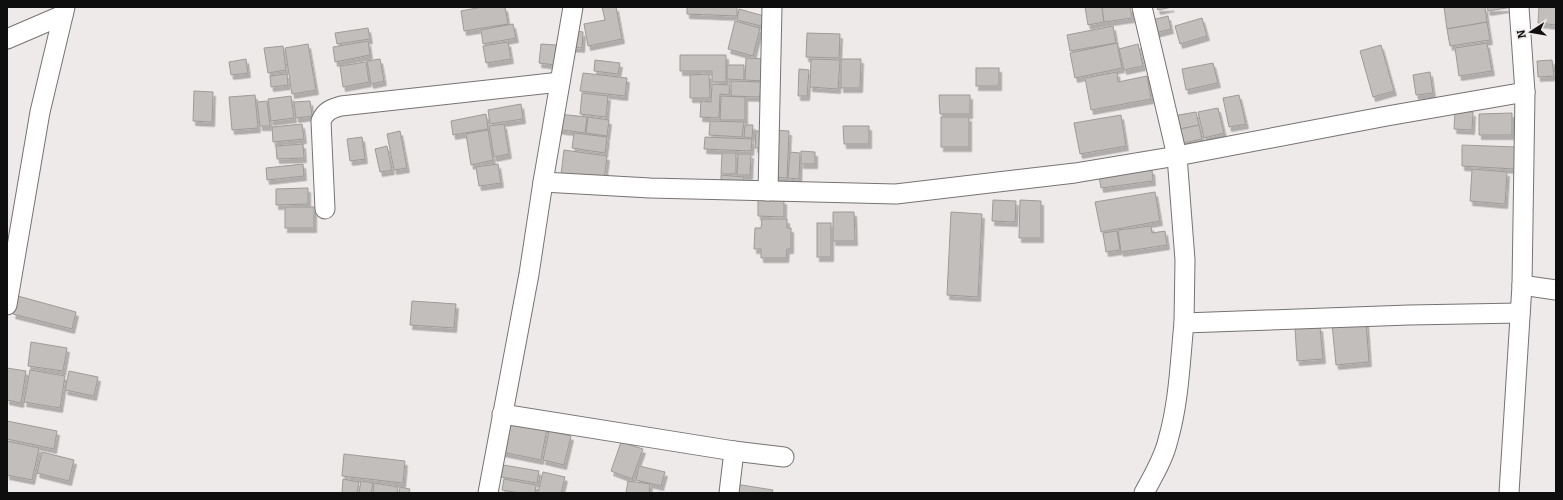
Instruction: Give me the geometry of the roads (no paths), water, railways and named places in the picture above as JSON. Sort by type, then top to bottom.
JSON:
[{"type":"street","points":[[488,493],[524,299],[573,7]]},
{"type":"street","points":[[768,191],[772,7]]},
{"type":"street","points":[[1142,7],[1177,156],[1185,260],[1184,323],[1177,402],[1168,441],[1158,466],[1144,493]]},
{"type":"street","points":[[1509,493],[1522,285],[1526,92],[1519,7]]},
{"type":"street","points":[[7,39],[64,11]]},
{"type":"street","points":[[7,305],[40,112],[64,11]]},
{"type":"street","points":[[325,209],[321,121],[324,113],[331,109],[341,106],[560,82]]},
{"type":"street","points":[[543,182],[650,188],[896,194],[1075,173],[1177,156],[1387,116],[1526,92]]},
{"type":"street","points":[[1522,285],[1556,290]]},
{"type":"street","points":[[1184,323],[1394,315],[1520,313]]},
{"type":"street","points":[[502,414],[734,451],[784,457]]},
{"type":"street","points":[[729,493],[734,451]]}]
